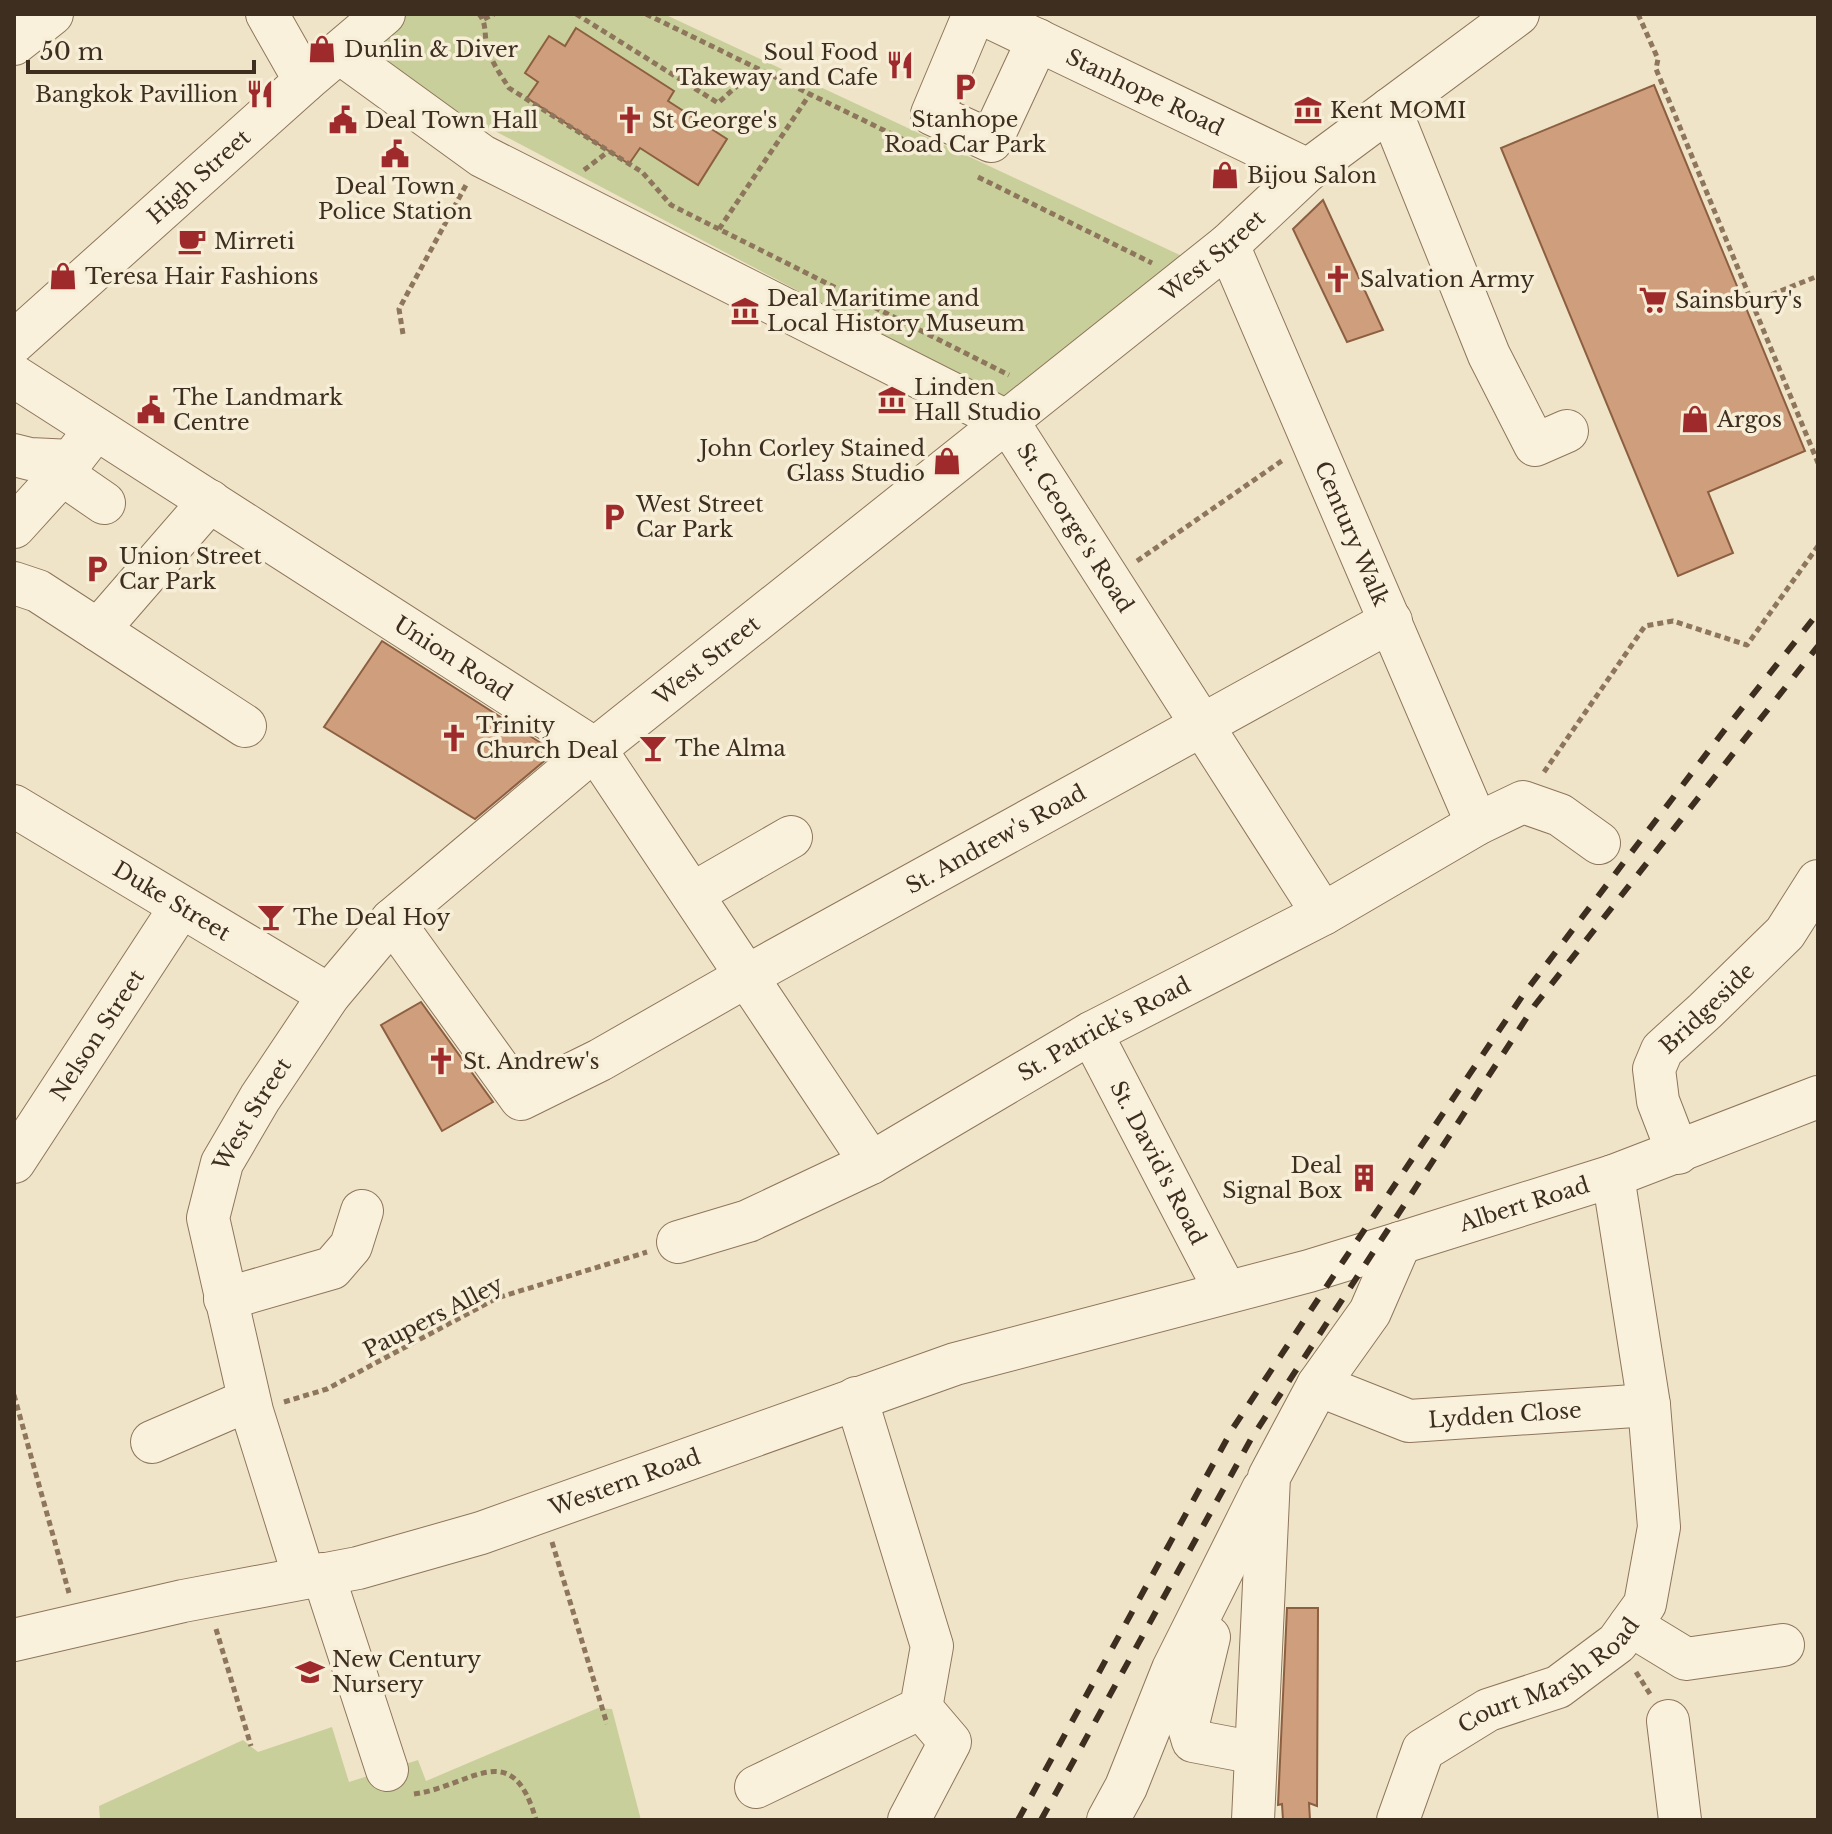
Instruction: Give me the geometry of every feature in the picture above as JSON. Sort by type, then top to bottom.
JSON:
[{"type":"street","points":[[14,44],[52,14]]},
{"type":"street","points":[[267,14],[305,81]]},
{"type":"street","name":"High Street","points":[[14,342],[384,14]]},
{"type":"street","points":[[974,14],[932,114],[991,141],[1038,40]]},
{"type":"street","name":"Stanhope Road","points":[[983,14],[1308,170]]},
{"type":"street","name":"West Street","points":[[387,1770],[250,1405],[208,1218],[222,1163],[260,1098],[329,995],[392,920],[595,749],[1228,245],[1308,170],[1518,14]]},
{"type":"street","name":"St. George's Road","points":[[340,53],[482,156],[1008,422],[1323,914]]},
{"type":"street","points":[[1390,109],[1489,355],[1535,445],[1567,431]]},
{"type":"street","name":"Century Walk","points":[[1228,245],[1477,824]]},
{"type":"street","name":"Union Road","points":[[14,376],[77,454],[210,501],[595,749],[871,1163]]},
{"type":"street","points":[[14,455],[30,459],[77,454]]},
{"type":"street","points":[[77,454],[104,503]]},
{"type":"street","points":[[14,527],[77,454]]},
{"type":"street","points":[[98,630],[210,501]]},
{"type":"street","points":[[14,583],[38,591],[245,726]]},
{"type":"street","name":"St. Andrew's Road","points":[[392,920],[521,1099],[600,1060],[1391,621]]},
{"type":"street","points":[[1523,802],[1560,815],[1599,843]]},
{"type":"street","name":"St. Patrick's Road","points":[[678,1242],[748,1221],[871,1163],[1091,1033],[1323,914],[1477,824],[1523,802]]},
{"type":"street","name":"Duke Street","points":[[20,821],[180,908],[329,995]]},
{"type":"street","points":[[692,894],[791,837]]},
{"type":"street","name":"Bridgeside","points":[[1678,1153],[1658,1101],[1654,1069],[1662,1050],[1785,933],[1818,881]]},
{"type":"street","name":"Nelson Street","points":[[14,1162],[180,908]]},
{"type":"street","name":"St. David's Road","points":[[1091,1033],[1226,1292]]},
{"type":"street","name":"Albert Road","points":[[1226,1292],[1309,1271],[1613,1176],[1818,1097]]},
{"type":"street","name":"Court Marsh Road","points":[[1398,1820],[1423,1750],[1488,1710],[1558,1687],[1624,1634],[1645,1604],[1659,1527],[1649,1405],[1613,1176]]},
{"type":"street","points":[[225,1299],[332,1268],[351,1246],[368,1198]]},
{"type":"street","points":[[1108,1820],[1126,1787],[1173,1669],[1269,1477],[1318,1385],[1370,1312],[1400,1243]]},
{"type":"street","name":"Western Road","points":[[14,1640],[183,1601],[386,1561],[481,1533],[955,1364],[1226,1292]]},
{"type":"street","name":"Lydden Close","points":[[1318,1385],[1409,1421],[1649,1405]]},
{"type":"street","points":[[856,1398],[932,1646],[921,1708]]},
{"type":"street","points":[[152,1442],[250,1405]]},
{"type":"street","points":[[1253,1820],[1269,1477]]},
{"type":"street","points":[[1256,1753],[1193,1741],[1188,1724],[1210,1632],[1265,1577]]},
{"type":"street","points":[[1624,1634],[1686,1659],[1783,1645]]},
{"type":"street","points":[[756,1787],[921,1708]]},
{"type":"street","points":[[909,1820],[950,1742],[921,1708]]},
{"type":"street","points":[[1668,1721],[1680,1820]]},
{"type":"path","points":[[494,14],[482,16],[487,48],[509,88],[642,172],[671,205],[1007,377],[1019,367]]},
{"type":"path","points":[[1638,14],[1658,59],[1656,69],[1818,463]]},
{"type":"path","points":[[579,15],[718,103],[756,69]]},
{"type":"path","points":[[719,229],[810,94]]},
{"type":"path","points":[[403,334],[399,309],[482,156]]},
{"type":"path","points":[[1138,271],[1150,262]]},
{"type":"path","points":[[1753,302],[1818,276]]},
{"type":"path","points":[[1109,580],[1312,439]]},
{"type":"path","points":[[1523,802],[1645,626],[1673,621],[1747,645],[1818,546]]},
{"type":"path","name":"Paupers Alley","points":[[250,1405],[327,1389],[497,1298],[678,1242]]},
{"type":"path","points":[[14,1395],[78,1625]]},
{"type":"path","points":[[543,1510],[607,1724]]},
{"type":"path","points":[[207,1598],[251,1746]]},
{"type":"path","points":[[1624,1634],[1668,1721]]},
{"type":"path","points":[[387,1770],[401,1788],[413,1794],[496,1770],[510,1774],[522,1785],[536,1820]]},
{"type":"green space","points":[[404,14],[664,14],[1182,256],[1009,402],[423,93],[365,49]]},
{"type":"green space","points":[[598,1708],[612,1709],[641,1820],[100,1820],[99,1806],[243,1740],[258,1752],[332,1727],[349,1782],[418,1760],[426,1781]]},
{"type":"building","name":"St George's","points":[[576,28],[674,91],[668,101],[727,139],[698,185],[640,148],[629,164],[527,98],[538,82],[525,73],[549,36],[565,46]]},
{"type":"building","name":"Sainsbury's","points":[[1654,85],[1805,451],[1708,492],[1733,553],[1678,576],[1501,148]]},
{"type":"building","name":"Salvation Army","points":[[1323,200],[1383,330],[1347,342],[1293,229]]},
{"type":"building","name":"Trinity Church Deal","points":[[382,641],[555,752],[475,819],[324,727]]},
{"type":"building","name":"St. Andrew's","points":[[421,1002],[493,1102],[442,1131],[381,1025]]},
{"type":"building","points":[[1287,1608],[1318,1608],[1317,1806],[1309,1803],[1310,1820],[1283,1820],[1282,1804],[1278,1805]]},
{"type":"railway","points":[[1018,1820],[1233,1428],[1344,1260],[1523,995],[1723,732],[1818,613]]},
{"type":"railway","points":[[1041,1820],[1251,1439],[1535,1005],[1818,646]]},
{"type":"place","name":"Dunlin & Diver","points":[[322,49]]},
{"type":"place","name":"Soul Food Takeway and Cafe","points":[[900,65]]},
{"type":"place","name":"Stanhope Road Car Park","points":[[965,87]]},
{"type":"place","name":"Bangkok Pavillion","points":[[260,94]]},
{"type":"place","name":"Kent MOMI","points":[[1308,110]]},
{"type":"place","name":"Deal Town Hall","points":[[343,120]]},
{"type":"place","name":"St George's","points":[[630,120]]},
{"type":"place","name":"Deal Town Police Station","points":[[395,154]]},
{"type":"place","name":"Bijou Salon","points":[[1225,175]]},
{"type":"place","name":"Mirreti","points":[[192,241]]},
{"type":"place","name":"Teresa Hair Fashions","points":[[63,276]]},
{"type":"place","name":"Salvation Army","points":[[1338,279]]},
{"type":"place","name":"Sainsbury's","points":[[1653,300]]},
{"type":"place","name":"Deal Maritime and Local History Museum","points":[[745,311]]},
{"type":"place","name":"Linden Hall Studio","points":[[892,400]]},
{"type":"place","name":"The Landmark Centre","points":[[151,410]]},
{"type":"place","name":"Argos","points":[[1695,419]]},
{"type":"place","name":"John Corley Stained Glass Studio","points":[[947,461]]},
{"type":"place","name":"West Street Car Park","points":[[614,517]]},
{"type":"place","name":"Union Street Car Park","points":[[97,569]]},
{"type":"place","name":"Trinity Church Deal","points":[[454,738]]},
{"type":"place","name":"The Alma","points":[[653,748]]},
{"type":"place","name":"The Deal Hoy","points":[[271,917]]},
{"type":"place","name":"St. Andrew's","points":[[441,1061]]},
{"type":"place","name":"Deal Signal Box","points":[[1364,1178]]},
{"type":"place","name":"New Century Nursery","points":[[310,1672]]}]
